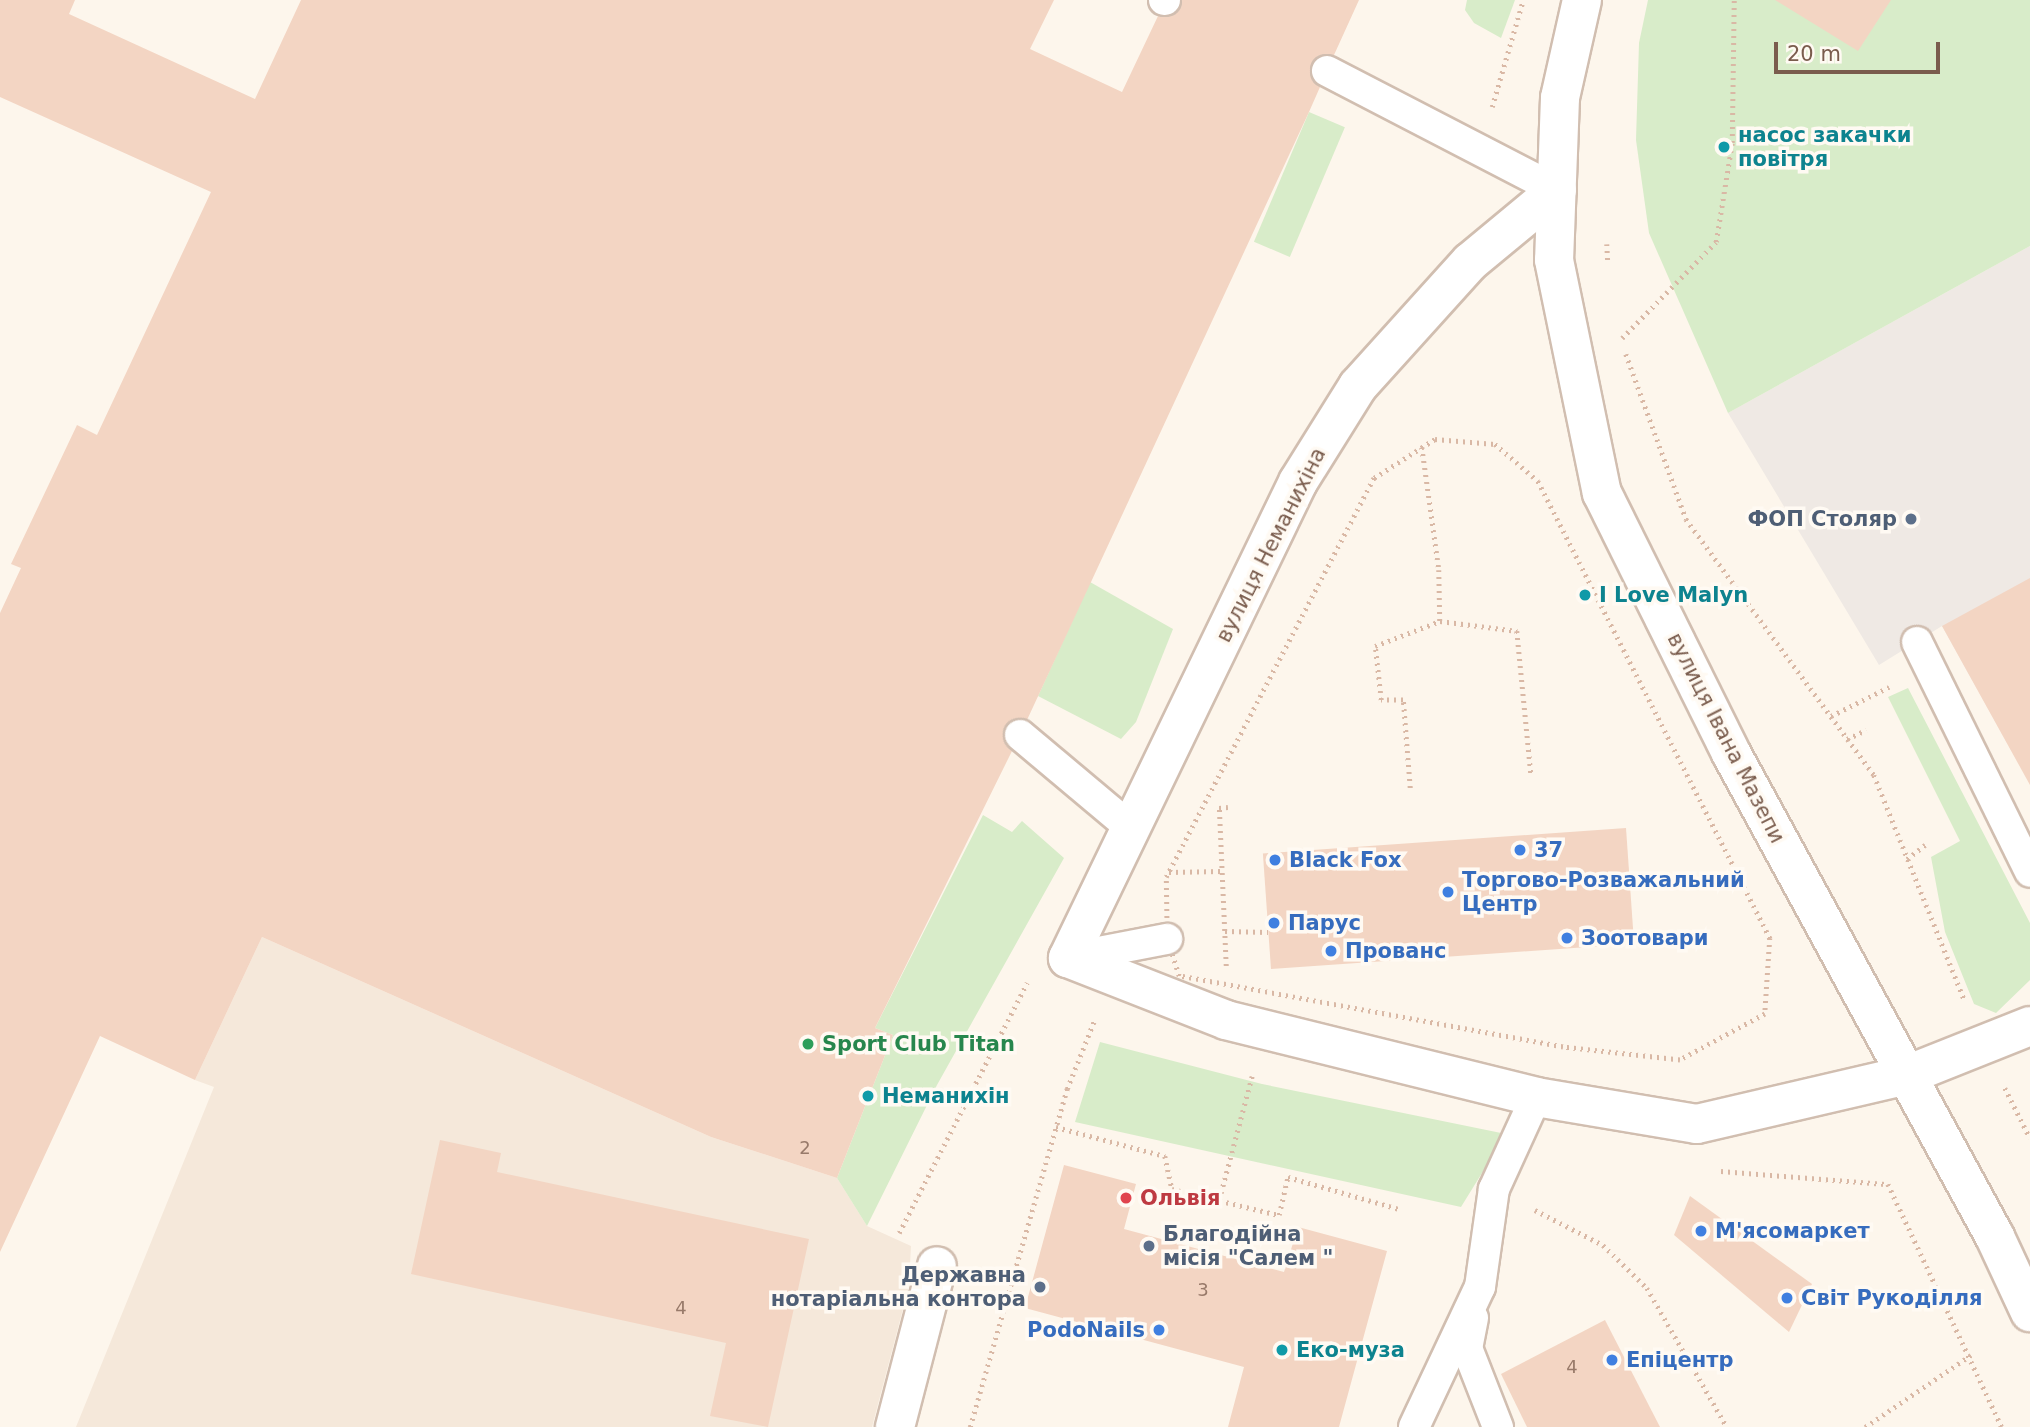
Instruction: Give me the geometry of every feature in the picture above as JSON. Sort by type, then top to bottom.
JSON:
[{"type":"street","name":"вулиця Івана Мазепи","points":[[1582,0],[1560,98],[1554,260],[1602,493],[1731,753],[1907,1075],[2030,1312]]},
{"type":"street","name":"вулиця Неманихіна","points":[[1068,958],[1298,482],[1358,386],[1470,262],[1557,190]]},
{"type":"street","points":[[1068,958],[1226,1020],[1536,1097],[1697,1124],[1907,1075],[2030,1026]]},
{"type":"street","points":[[895,1427],[937,1266]]},
{"type":"lane","points":[[1326,71],[1557,190]]},
{"type":"lane","points":[[1917,642],[2030,872]]},
{"type":"lane","points":[[1020,735],[1131,828]]},
{"type":"lane","points":[[1068,958],[1167,939]]},
{"type":"lane","points":[[1499,1427],[1467,1348],[1480,1287],[1494,1189],[1536,1097]]},
{"type":"lane","points":[[1414,1427],[1480,1287]]},
{"type":"path","points":[[1479,151],[1523,0]]},
{"type":"path","points":[[1622,338],[1716,242],[1732,143],[1734,0]]},
{"type":"path","points":[[1606,235],[1608,275]]},
{"type":"path","points":[[1619,326],[1686,519],[1874,775],[1984,1045],[2030,1138]]},
{"type":"path","points":[[1436,439],[1495,444],[1538,481],[1770,938],[1765,1014],[1680,1060],[1563,1047],[1179,976],[1167,939],[1169,872],[1374,478],[1436,439]]},
{"type":"path","points":[[1423,447],[1439,570],[1440,621]]},
{"type":"path","points":[[1410,788],[1403,700],[1381,700],[1375,646],[1440,621],[1517,631],[1531,775]]},
{"type":"path","points":[[1831,716],[1898,684]]},
{"type":"path","points":[[1847,739],[1866,730]]},
{"type":"path","points":[[1226,973],[1219,808],[1228,807]]},
{"type":"path","points":[[1907,859],[1925,845]]},
{"type":"path","points":[[1169,872],[1222,871]]},
{"type":"path","points":[[1225,931],[1268,932]]},
{"type":"path","points":[[895,1241],[1032,972]]},
{"type":"path","points":[[970,1427],[1056,1126],[1094,1020],[1108,1023]]},
{"type":"path","points":[[1219,1200],[1254,1070]]},
{"type":"path","points":[[1056,1126],[1165,1156],[1172,1189],[1279,1215],[1288,1177],[1399,1209]]},
{"type":"path","points":[[1717,1170],[1888,1184],[2003,1427]]},
{"type":"path","points":[[1494,1189],[1603,1245],[1647,1288],[1727,1427]]},
{"type":"path","points":[[1865,1427],[1971,1355]]},
{"type":"shaded area","name":"ФОП Столяр","points":[[2030,246],[2030,784],[1942,626],[1879,665],[1728,413]]},
{"type":"shaded area","points":[[262,937],[711,1137],[837,1178],[867,1226],[911,1246],[909,1286],[872,1427],[76,1427],[214,1087],[195,1080]]},
{"type":"green space","points":[[1467,0],[1515,0],[1501,38],[1474,23],[1465,10]]},
{"type":"green space","points":[[1648,0],[2030,0],[2030,246],[1728,413],[1649,233],[1636,140],[1639,43]]},
{"type":"green space","points":[[1309,112],[1345,127],[1290,257],[1254,242]]},
{"type":"green space","points":[[1090,582],[1173,629],[1136,722],[1121,739],[1038,696]]},
{"type":"green space","points":[[1908,688],[2030,923],[2030,980],[1996,1013],[1974,1004],[1945,932],[1931,857],[1960,841],[1888,697]]},
{"type":"green space","points":[[983,815],[1012,832],[1022,821],[1064,858],[937,1085],[867,1226],[837,1178],[893,1035],[875,1028]]},
{"type":"green space","points":[[1100,1042],[1262,1084],[1506,1134],[1461,1207],[1075,1122]]},
{"type":"building","points":[[0,0],[75,0],[69,14],[255,99],[301,0],[1054,0],[1030,49],[1122,92],[1158,16],[1174,15],[1182,0],[1359,0],[1334,55],[1318,56],[1311,64],[1312,80],[1320,87],[1027,720],[1013,719],[1003,731],[1012,751],[875,1028],[893,1035],[837,1178],[711,1137],[262,937],[195,1080],[100,1036],[0,1252],[0,613],[21,568],[11,564],[77,425],[97,435],[211,192],[0,97]]},
{"type":"building","points":[[1775,0],[1891,0],[1858,51]]},
{"type":"building","points":[[2030,578],[2030,785],[1942,626]]},
{"type":"building","name":"Торгово-Розважальний Центр","points":[[1626,828],[1634,944],[1271,969],[1263,853]]},
{"type":"building","points":[[440,1140],[501,1153],[497,1172],[809,1239],[768,1427],[710,1416],[726,1343],[411,1274]]},
{"type":"building","points":[[1064,1165],[1136,1184],[1124,1229],[1284,1272],[1298,1227],[1387,1251],[1339,1427],[1228,1427],[1244,1367],[1025,1308]]},
{"type":"building","points":[[1690,1196],[1812,1284],[1789,1332],[1674,1235]]},
{"type":"building","points":[[1605,1320],[1660,1427],[1527,1427],[1501,1374]]},
{"type":"place","name":"насос закачки повітря","points":[[1724,147]]},
{"type":"place","name":"ФОП Столяр","points":[[1911,519]]},
{"type":"place","name":"I Love Malyn","points":[[1585,595]]},
{"type":"place","name":"37","points":[[1520,850]]},
{"type":"place","name":"Black Fox","points":[[1275,860]]},
{"type":"place","name":"Торгово-Розважальний Центр","points":[[1448,892]]},
{"type":"place","name":"Парус","points":[[1274,923]]},
{"type":"place","name":"Зоотовари","points":[[1567,938]]},
{"type":"place","name":"Прованс","points":[[1331,951]]},
{"type":"place","name":"Sport Club Titan","points":[[808,1044]]},
{"type":"place","name":"Неманихін","points":[[868,1096]]},
{"type":"place","name":"Ольвія","points":[[1126,1198]]},
{"type":"place","name":"М'ясомаркет","points":[[1701,1231]]},
{"type":"place","name":"Благодійна місія \"Салем \"","points":[[1149,1246]]},
{"type":"place","name":"Державна нотаріальна контора","points":[[1040,1287]]},
{"type":"place","name":"Світ Рукоділля","points":[[1787,1298]]},
{"type":"place","name":"PodoNails","points":[[1159,1330]]},
{"type":"place","name":"Еко-муза","points":[[1282,1350]]},
{"type":"place","name":"Епіцентр","points":[[1612,1360]]}]
